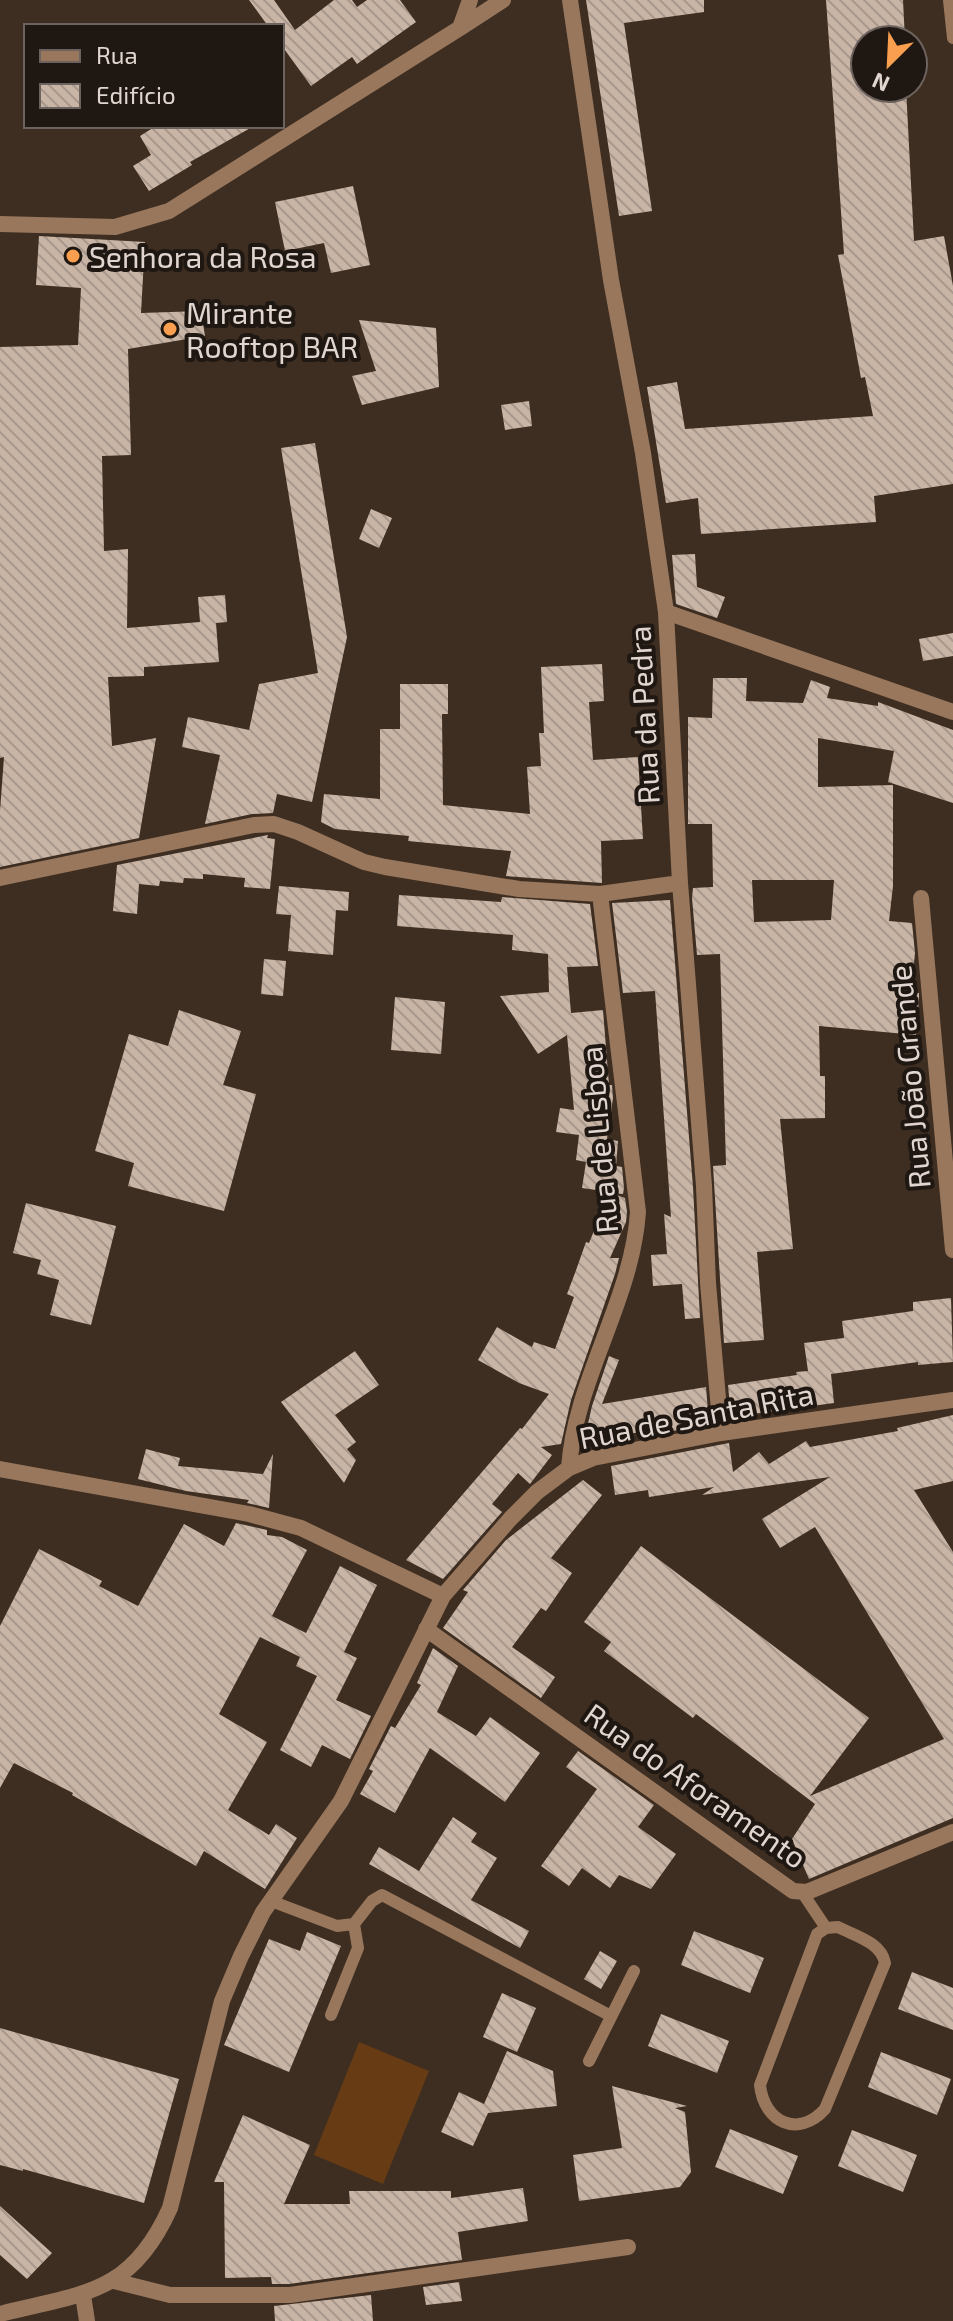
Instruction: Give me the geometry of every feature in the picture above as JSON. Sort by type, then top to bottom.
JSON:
[{"type":"street","points":[[460,28],[470,0]]},
{"type":"street","points":[[0,224],[115,227],[169,211],[503,0]]},
{"type":"street","name":"Rua da Pedra","points":[[570,0],[611,280],[643,453],[666,612],[680,883],[721,1433]]},
{"type":"street","points":[[666,612],[953,712]]},
{"type":"street","points":[[0,878],[254,825],[274,824],[364,862],[519,889],[600,894],[680,883]]},
{"type":"street","name":"Rua de Lisboa","points":[[569,1468],[571,1436],[632,1261],[638,1212],[600,894]]},
{"type":"street","name":"Rua João Grande","points":[[921,898],[953,1250]]},
{"type":"street","name":"Rua de Santa Rita","points":[[0,2314],[83,2295],[114,2281],[144,2255],[158,2235],[170,2208],[222,2001],[241,1956],[271,1901],[341,1801],[443,1596],[537,1492],[569,1468],[593,1458],[721,1433],[953,1400]]},
{"type":"street","points":[[0,1469],[249,1514],[301,1528],[443,1596]]},
{"type":"street","name":"Rua do Aforamento","points":[[426,1629],[793,1891],[802,1892],[953,1832]]},
{"type":"street","points":[[114,2281],[170,2295],[290,2295],[628,2247]]},
{"type":"street","points":[[83,2295],[87,2321]]},
{"type":"lane","points":[[949,0],[953,38]]},
{"type":"lane","points":[[802,1892],[826,1928]]},
{"type":"lane","points":[[271,1901],[337,1926],[354,1924],[372,1901],[382,1895],[611,2016]]},
{"type":"lane","points":[[331,2015],[358,1948],[354,1924]]},
{"type":"lane","points":[[838,1927],[877,1946],[885,1963],[825,2109],[818,2118],[805,2123],[785,2123],[768,2111],[762,2101],[760,2085],[817,1934],[826,1928],[838,1927]]},
{"type":"lane","points":[[589,2061],[634,1971]]},
{"type":"shaded area","points":[[359,2042],[429,2071],[383,2184],[314,2155]]},
{"type":"building","points":[[249,0],[274,0],[295,30],[334,0],[352,0],[357,7],[367,0],[400,0],[416,22],[357,64],[352,57],[311,86],[284,49],[284,24],[267,24]]},
{"type":"building","points":[[586,0],[704,0],[704,12],[624,23],[652,211],[619,216]]},
{"type":"building","points":[[826,0],[903,0],[904,24],[849,24],[849,104],[907,104],[914,241],[944,236],[953,286],[953,484],[874,496],[876,522],[701,534],[698,498],[666,503],[647,387],[677,382],[685,429],[873,416],[865,377],[861,378],[838,255],[844,254]]},
{"type":"building","points":[[153,128],[250,128],[190,162],[192,165],[149,191],[133,166],[151,155],[140,136]]},
{"type":"building","points":[[353,186],[370,265],[331,273],[324,243],[285,251],[275,202]]},
{"type":"building","points":[[39,236],[145,242],[141,313],[201,311],[205,336],[128,349],[131,455],[102,456],[104,551],[128,549],[127,628],[200,622],[198,597],[225,595],[227,622],[216,623],[219,662],[144,667],[144,676],[108,677],[112,746],[156,738],[139,838],[0,867],[4,757],[0,758],[0,347],[78,345],[81,288],[36,285]]},
{"type":"building","points":[[359,320],[436,328],[439,387],[362,405],[352,376],[376,371]]},
{"type":"building","points":[[529,401],[532,426],[505,430],[501,405]]},
{"type":"building","points":[[315,443],[347,637],[312,802],[277,794],[273,813],[205,824],[220,755],[182,747],[188,717],[249,730],[259,684],[318,673],[281,448]]},
{"type":"building","points":[[371,509],[392,518],[379,548],[359,539]]},
{"type":"building","points":[[695,554],[697,587],[725,597],[717,618],[676,604],[672,555]]},
{"type":"building","points":[[953,633],[953,656],[923,661],[919,639]]},
{"type":"building","points":[[602,664],[604,701],[589,702],[593,760],[638,757],[643,839],[601,841],[602,883],[506,876],[511,851],[408,841],[409,836],[335,829],[321,822],[324,794],[380,799],[380,729],[400,729],[400,684],[448,684],[448,714],[442,714],[443,805],[530,814],[527,767],[541,766],[539,733],[544,733],[541,667]]},
{"type":"building","points":[[713,678],[747,678],[746,701],[803,703],[811,680],[830,687],[827,698],[878,706],[878,702],[953,730],[953,803],[888,782],[894,751],[818,738],[818,787],[893,785],[893,886],[889,921],[912,923],[915,953],[911,992],[919,993],[916,1035],[819,1026],[820,1076],[825,1076],[825,1118],[780,1119],[793,1249],[757,1252],[764,1340],[724,1343],[713,1166],[726,1165],[720,954],[697,955],[692,898],[693,888],[713,887],[712,824],[688,824],[688,717],[712,718]],"holes":[[[752,880],[834,880],[831,920],[754,922]]]},
{"type":"building","points":[[268,835],[267,838],[275,839],[270,889],[244,887],[245,878],[203,874],[203,879],[184,878],[183,883],[160,881],[159,886],[139,884],[137,914],[113,911],[117,865]]},
{"type":"building","points":[[279,886],[349,892],[348,911],[336,910],[333,955],[288,951],[291,915],[276,914]]},
{"type":"building","points":[[399,895],[501,902],[502,897],[590,904],[598,966],[567,967],[571,1013],[603,1010],[609,1085],[612,1085],[613,1098],[607,1139],[618,1141],[616,1166],[622,1167],[624,1188],[623,1194],[611,1193],[625,1198],[627,1212],[626,1222],[610,1258],[619,1258],[615,1274],[571,1400],[561,1444],[541,1447],[552,1455],[530,1484],[518,1473],[492,1504],[502,1512],[443,1579],[406,1560],[549,1394],[519,1383],[478,1360],[497,1327],[532,1347],[534,1342],[555,1349],[574,1297],[567,1294],[586,1242],[589,1243],[610,1192],[582,1188],[586,1162],[576,1160],[579,1135],[556,1132],[560,1108],[574,1110],[567,1035],[538,1054],[500,996],[549,992],[548,954],[512,950],[513,935],[397,926]]},
{"type":"building","points":[[670,900],[700,1318],[685,1319],[682,1284],[653,1286],[651,1255],[667,1254],[664,1214],[671,1217],[655,991],[623,993],[612,903]]},
{"type":"building","points":[[264,959],[286,961],[283,996],[261,994]]},
{"type":"building","points":[[395,997],[445,1002],[441,1054],[391,1050]]},
{"type":"building","points":[[179,1010],[241,1031],[223,1085],[256,1094],[224,1211],[128,1186],[134,1163],[95,1151],[129,1034],[168,1046]]},
{"type":"building","points":[[26,1203],[116,1226],[91,1325],[50,1315],[59,1280],[37,1274],[41,1260],[13,1253]]},
{"type":"building","points":[[951,1298],[953,1362],[918,1365],[918,1362],[831,1374],[834,1403],[731,1417],[728,1385],[808,1371],[804,1343],[844,1338],[842,1321],[913,1311],[913,1302]]},
{"type":"building","points":[[355,1351],[379,1385],[335,1415],[356,1442],[347,1449],[356,1460],[344,1483],[281,1402]]},
{"type":"building","points":[[609,1356],[619,1360],[602,1404],[706,1387],[709,1424],[638,1438],[647,1431],[584,1441]]},
{"type":"building","points":[[953,1415],[953,1481],[914,1490],[953,1552],[953,1818],[809,1879],[792,1839],[815,1804],[696,1714],[693,1718],[604,1651],[611,1642],[584,1622],[641,1546],[869,1718],[810,1796],[944,1739],[815,1527],[780,1548],[762,1519],[830,1477],[702,1495],[714,1487],[649,1497],[648,1490],[615,1495],[611,1466],[729,1443],[733,1472],[759,1452],[769,1464],[806,1441],[810,1447],[898,1431],[897,1428]]},
{"type":"building","points":[[146,1449],[180,1458],[178,1466],[263,1474],[273,1454],[269,1508],[247,1503],[249,1500],[186,1491],[138,1479]]},
{"type":"building","points":[[583,1480],[602,1495],[551,1558],[572,1573],[546,1611],[541,1608],[512,1647],[555,1677],[541,1698],[443,1628],[468,1592],[463,1590],[506,1540]]},
{"type":"building","points":[[236,1523],[267,1530],[267,1535],[282,1537],[307,1550],[272,1616],[306,1633],[340,1566],[377,1585],[344,1652],[357,1658],[336,1700],[371,1716],[350,1759],[322,1745],[311,1767],[280,1750],[317,1676],[296,1666],[300,1657],[260,1637],[219,1714],[267,1742],[228,1810],[269,1835],[276,1824],[297,1838],[265,1889],[204,1851],[196,1866],[73,1793],[14,1763],[0,1788],[0,1626],[39,1549],[102,1581],[99,1586],[138,1606],[184,1524],[224,1546]]},
{"type":"building","points":[[433,1648],[458,1666],[437,1712],[476,1736],[490,1717],[540,1753],[505,1802],[430,1748],[395,1813],[360,1794],[391,1726],[395,1728],[421,1685],[417,1683]]},
{"type":"building","points":[[578,1751],[654,1805],[638,1827],[676,1854],[651,1889],[619,1875],[610,1888],[582,1868],[569,1886],[541,1866],[597,1789],[566,1767]]},
{"type":"building","points":[[453,1817],[477,1833],[471,1842],[497,1858],[471,1900],[529,1931],[520,1948],[369,1864],[379,1847],[419,1871]]},
{"type":"building","points":[[694,1931],[764,1958],[750,1993],[681,1965]]},
{"type":"building","points":[[307,1932],[341,1946],[289,2072],[224,2045],[269,1939],[300,1951]]},
{"type":"building","points":[[600,1951],[617,1961],[601,1989],[584,1979]]},
{"type":"building","points":[[912,1972],[953,1988],[953,2030],[898,2009]]},
{"type":"building","points":[[502,1993],[536,2008],[517,2052],[483,2037]]},
{"type":"building","points":[[661,2014],[729,2041],[717,2073],[648,2046]]},
{"type":"building","points":[[0,2028],[179,2079],[144,2203],[0,2165]]},
{"type":"building","points":[[507,2051],[553,2071],[557,2106],[488,2113],[473,2146],[441,2132],[459,2092],[484,2104]]},
{"type":"building","points":[[881,2052],[951,2079],[937,2115],[868,2087]]},
{"type":"building","points":[[612,2086],[687,2106],[675,2108],[685,2112],[691,2172],[680,2187],[579,2201],[573,2155],[622,2148]]},
{"type":"building","points":[[243,2115],[310,2145],[284,2204],[350,2204],[349,2191],[451,2191],[451,2198],[523,2188],[528,2221],[458,2232],[462,2260],[289,2284],[272,2284],[271,2277],[225,2278],[224,2182],[214,2182]]},
{"type":"building","points":[[730,2129],[798,2156],[783,2194],[715,2167]]},
{"type":"building","points":[[852,2130],[917,2155],[903,2192],[838,2166]]},
{"type":"building","points":[[0,2206],[52,2253],[27,2279],[0,2255]]},
{"type":"building","points":[[459,2282],[462,2301],[426,2305],[423,2287]]},
{"type":"building","points":[[371,2295],[373,2321],[275,2321],[274,2306]]},
{"type":"place","name":"Senhora da Rosa","points":[[73,256]]},
{"type":"place","name":"Mirante Rooftop BAR","points":[[170,329]]}]
